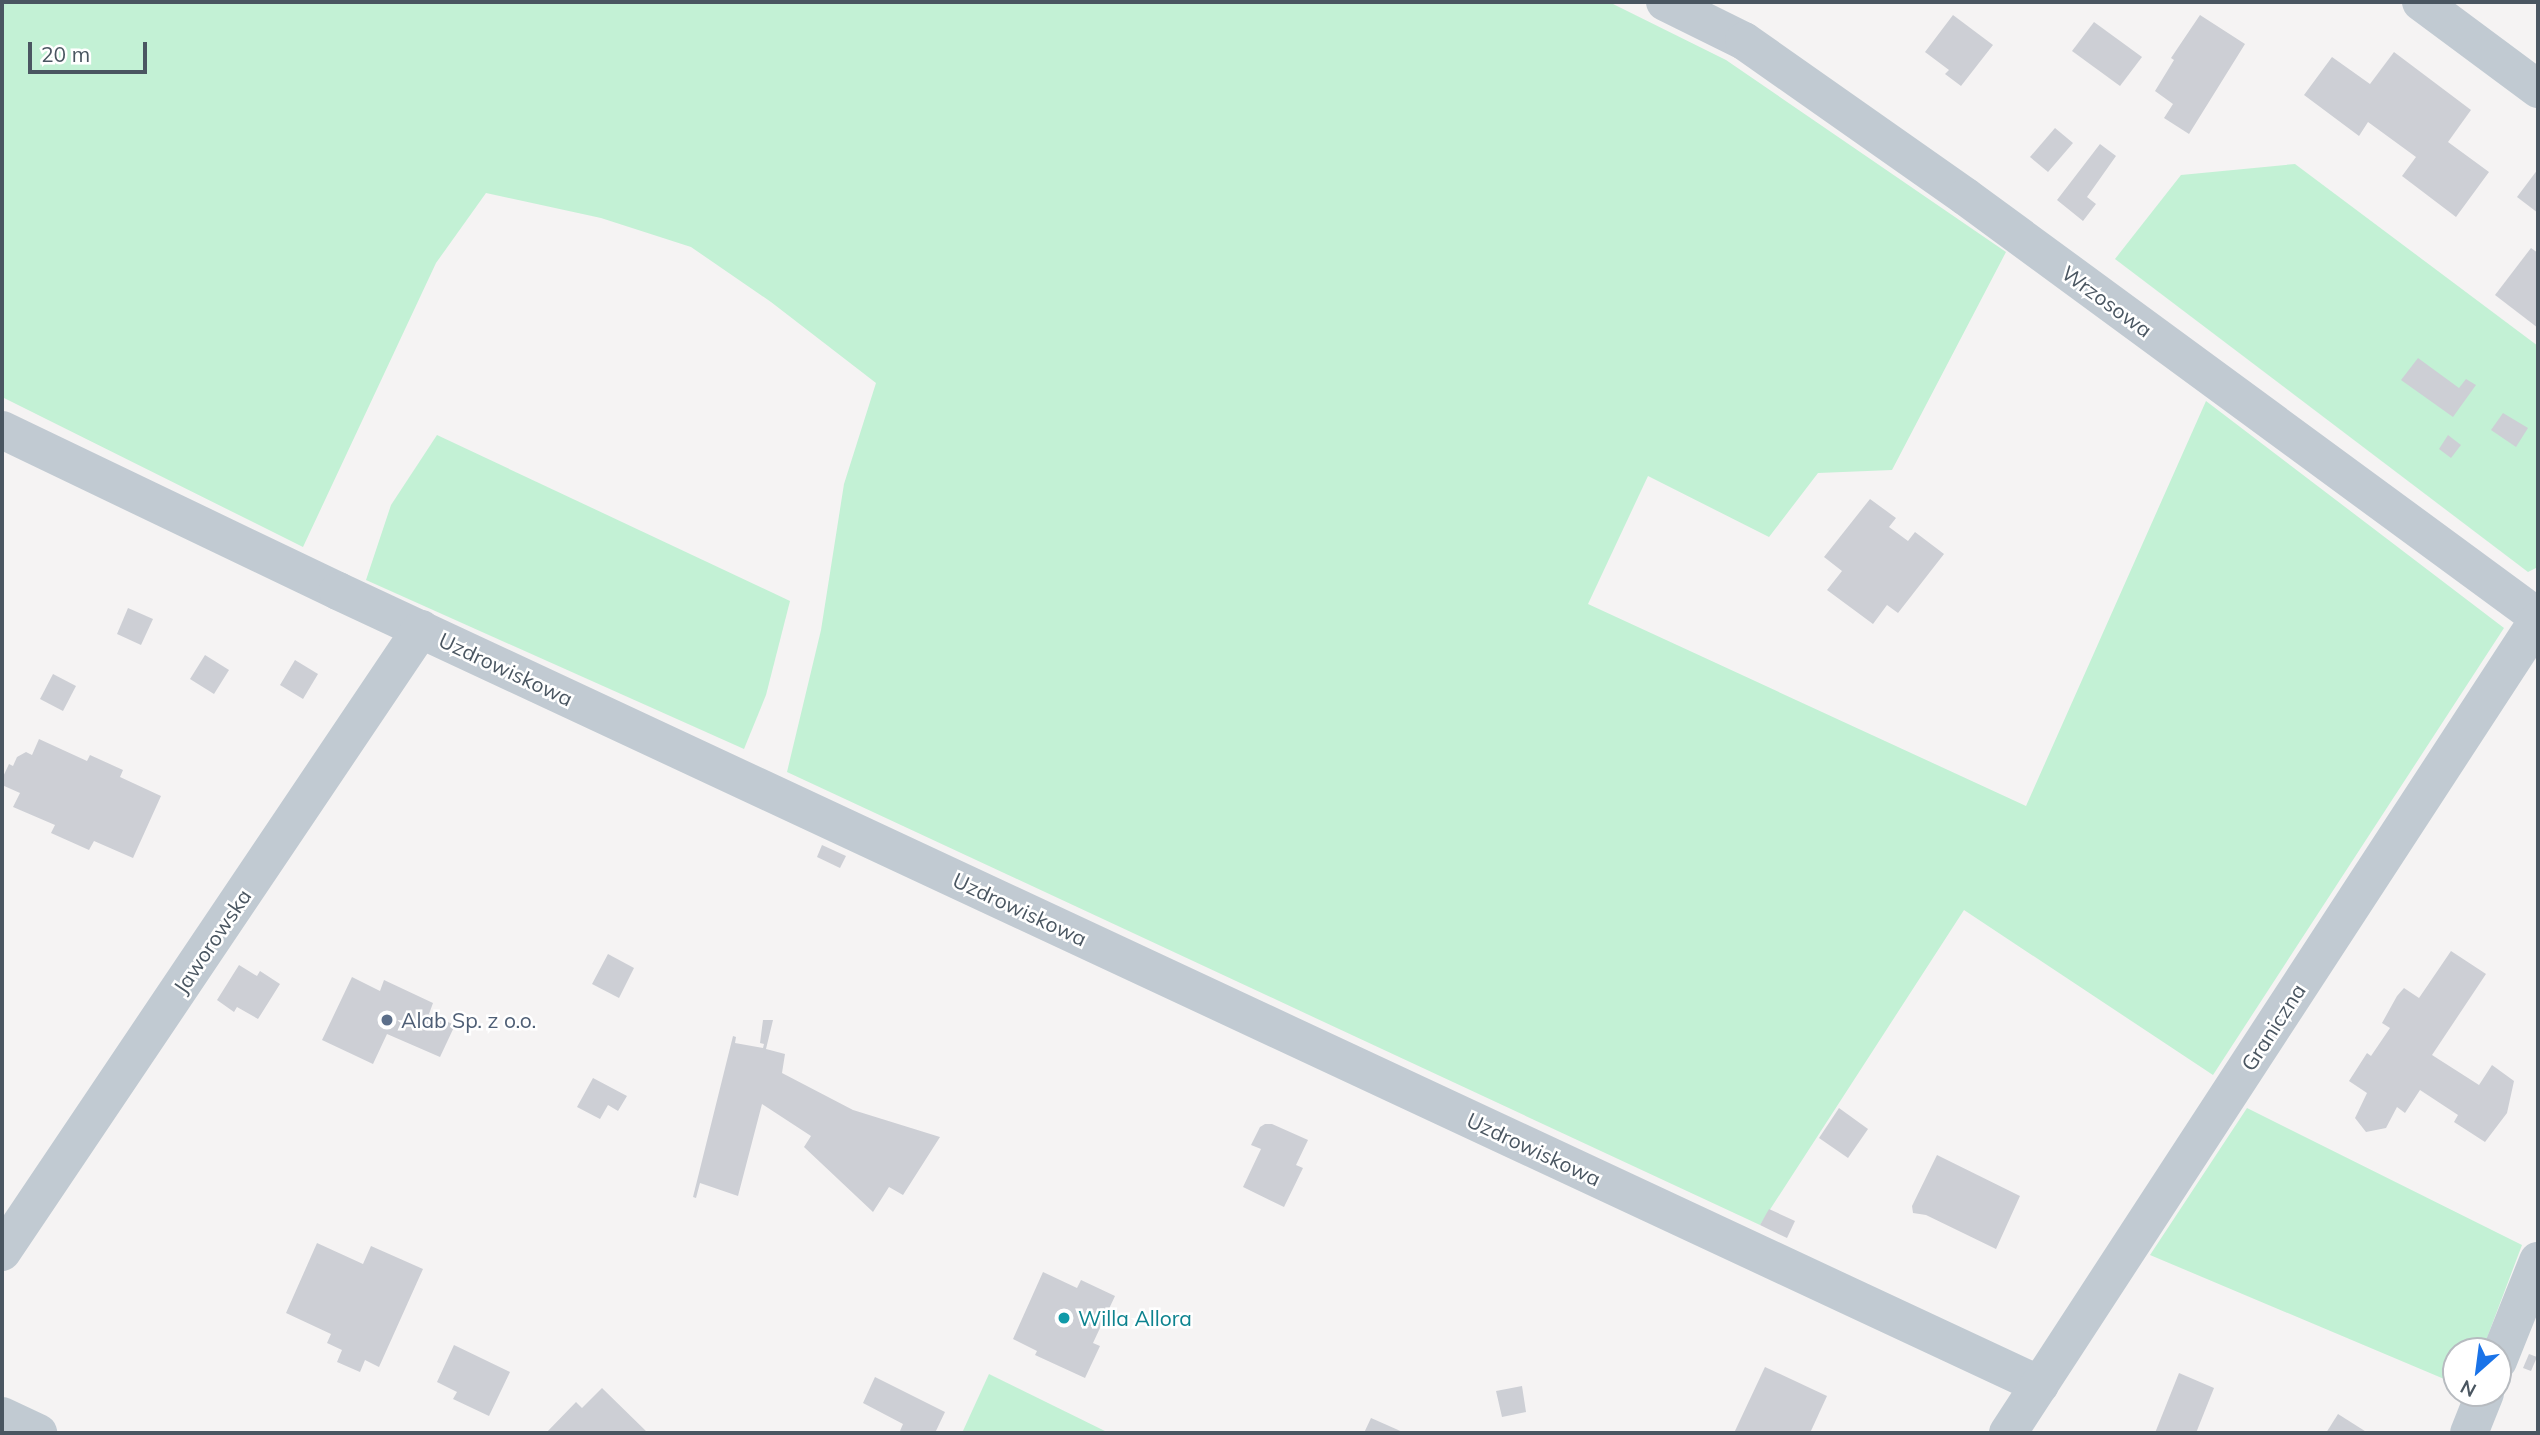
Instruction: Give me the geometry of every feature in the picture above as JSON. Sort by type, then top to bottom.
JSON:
[{"type":"street","name":"Wrzosowa","points":[[1665,2],[1744,41],[1955,189],[2538,618]]},
{"type":"street","points":[[2421,2],[2538,89]]},
{"type":"street","name":"Uzdrowiskowa","points":[[2,430],[421,629],[2040,1385]]},
{"type":"street","name":"Graniczna","points":[[2008,1433],[2538,618]]},
{"type":"street","name":"Jaworowska","points":[[2,1252],[421,629]]},
{"type":"street","points":[[2508,1337],[2538,1261]]},
{"type":"street","points":[[2469,1433],[2479,1407]]},
{"type":"street","points":[[2,1416],[38,1433]]},
{"type":"green space","points":[[2,2],[1609,2],[1726,60],[2006,252],[1892,470],[1818,473],[1769,537],[1648,476],[1588,604],[2026,806],[2206,401],[2504,628],[2213,1075],[1964,910],[1760,1225],[787,772],[821,630],[844,484],[876,383],[771,302],[691,247],[601,218],[486,193],[436,263],[303,547],[2,397]]},
{"type":"green space","points":[[2295,164],[2538,346],[2538,567],[2528,572],[2115,259],[2181,175]]},
{"type":"green space","points":[[437,435],[790,601],[766,695],[744,749],[366,580],[391,505]]},
{"type":"green space","points":[[2247,1108],[2522,1245],[2487,1337],[2442,1337],[2442,1378],[2150,1255]]},
{"type":"green space","points":[[989,1374],[1109,1433],[962,1433]]},
{"type":"building","points":[[1953,15],[1993,45],[1961,86],[1945,74],[1949,70],[1925,52]]},
{"type":"building","points":[[2200,15],[2245,44],[2189,134],[2164,118],[2173,104],[2155,91],[2174,60],[2171,58]]},
{"type":"building","points":[[2094,22],[2142,57],[2120,86],[2072,51]]},
{"type":"building","points":[[2394,52],[2471,110],[2448,142],[2489,172],[2456,217],[2402,176],[2416,157],[2368,122],[2359,136],[2304,95],[2332,57],[2370,84]]},
{"type":"building","points":[[2055,128],[2073,143],[2048,172],[2030,157]]},
{"type":"building","points":[[2100,144],[2116,156],[2087,197],[2096,204],[2083,221],[2057,200]]},
{"type":"building","points":[[2538,169],[2538,213],[2517,197]]},
{"type":"building","points":[[2531,248],[2538,253],[2538,328],[2495,295]]},
{"type":"building","points":[[2418,358],[2459,388],[2466,379],[2476,385],[2453,417],[2401,380]]},
{"type":"building","points":[[2503,413],[2528,428],[2516,447],[2491,430]]},
{"type":"building","points":[[2448,435],[2461,445],[2451,458],[2439,449]]},
{"type":"building","points":[[1870,499],[1896,518],[1889,527],[1908,541],[1915,532],[1944,554],[1898,613],[1887,605],[1873,624],[1827,590],[1842,571],[1824,557]]},
{"type":"building","points":[[128,608],[153,619],[141,645],[117,634]]},
{"type":"building","points":[[205,655],[229,670],[214,694],[190,679]]},
{"type":"building","points":[[295,660],[318,674],[303,699],[280,685]]},
{"type":"building","points":[[53,674],[76,686],[63,711],[40,699]]},
{"type":"building","points":[[39,739],[87,761],[90,755],[123,770],[120,777],[161,796],[133,858],[94,841],[89,850],[51,833],[55,825],[13,807],[20,793],[2,785],[2,779],[9,764],[13,766],[17,757],[26,752],[32,755]]},
{"type":"building","points":[[822,845],[846,856],[840,868],[817,857]]},
{"type":"building","points":[[2451,951],[2486,974],[2432,1055],[2479,1085],[2492,1065],[2514,1081],[2507,1113],[2485,1142],[2454,1122],[2458,1115],[2420,1090],[2405,1113],[2397,1107],[2386,1128],[2366,1132],[2355,1118],[2367,1093],[2349,1081],[2367,1053],[2371,1056],[2390,1028],[2382,1023],[2397,996],[2404,988],[2419,998]]},
{"type":"building","points":[[608,954],[634,968],[619,998],[592,984]]},
{"type":"building","points":[[239,965],[257,976],[260,971],[280,984],[258,1019],[237,1007],[234,1012],[217,1000]]},
{"type":"building","name":"Alab Sp. z o.o.","points":[[352,977],[380,991],[384,980],[433,1003],[429,1014],[455,1025],[440,1057],[387,1034],[373,1064],[322,1040]]},
{"type":"building","points":[[763,1020],[773,1020],[766,1049],[785,1054],[782,1073],[853,1110],[940,1137],[903,1195],[889,1187],[873,1212],[804,1147],[811,1136],[762,1104],[738,1196],[700,1183],[696,1198],[693,1197],[733,1036],[736,1037],[735,1043],[763,1048],[764,1044],[760,1043]]},
{"type":"building","points":[[593,1078],[627,1096],[618,1111],[608,1105],[600,1119],[577,1107]]},
{"type":"building","points":[[1839,1108],[1868,1129],[1848,1158],[1819,1138]]},
{"type":"building","points":[[1272,1124],[1308,1140],[1296,1165],[1303,1168],[1284,1207],[1243,1187],[1261,1149],[1251,1145],[1260,1127]]},
{"type":"building","points":[[1937,1155],[2020,1196],[1996,1249],[1926,1215],[1913,1213],[1912,1206]]},
{"type":"building","points":[[1769,1209],[1795,1221],[1787,1238],[1760,1225]]},
{"type":"building","points":[[317,1243],[363,1264],[371,1246],[423,1269],[379,1367],[365,1360],[360,1372],[337,1362],[342,1350],[327,1343],[331,1334],[286,1313]]},
{"type":"building","name":"Willa Allora","points":[[1043,1272],[1077,1288],[1081,1280],[1115,1296],[1093,1343],[1100,1346],[1085,1378],[1035,1355],[1037,1351],[1013,1339]]},
{"type":"building","points":[[454,1345],[510,1372],[489,1416],[453,1399],[457,1392],[437,1382]]},
{"type":"building","points":[[2529,1354],[2537,1357],[2531,1371],[2523,1368]]},
{"type":"building","points":[[1765,1367],[1827,1396],[1810,1433],[1734,1433]]},
{"type":"building","points":[[2179,1373],[2214,1388],[2196,1433],[2155,1433]]},
{"type":"building","points":[[875,1377],[945,1412],[935,1433],[903,1433],[900,1431],[903,1424],[863,1403]]},
{"type":"building","points":[[1522,1386],[1526,1412],[1502,1417],[1496,1391]]},
{"type":"building","points":[[602,1388],[648,1433],[546,1433],[576,1402],[582,1408]]},
{"type":"building","points":[[2338,1414],[2368,1433],[2326,1433]]},
{"type":"building","points":[[1371,1418],[1405,1433],[1364,1433]]},
{"type":"place","name":"Alab Sp. z o.o.","points":[[387,1020]]},
{"type":"place","name":"Willa Allora","points":[[1064,1318]]}]
